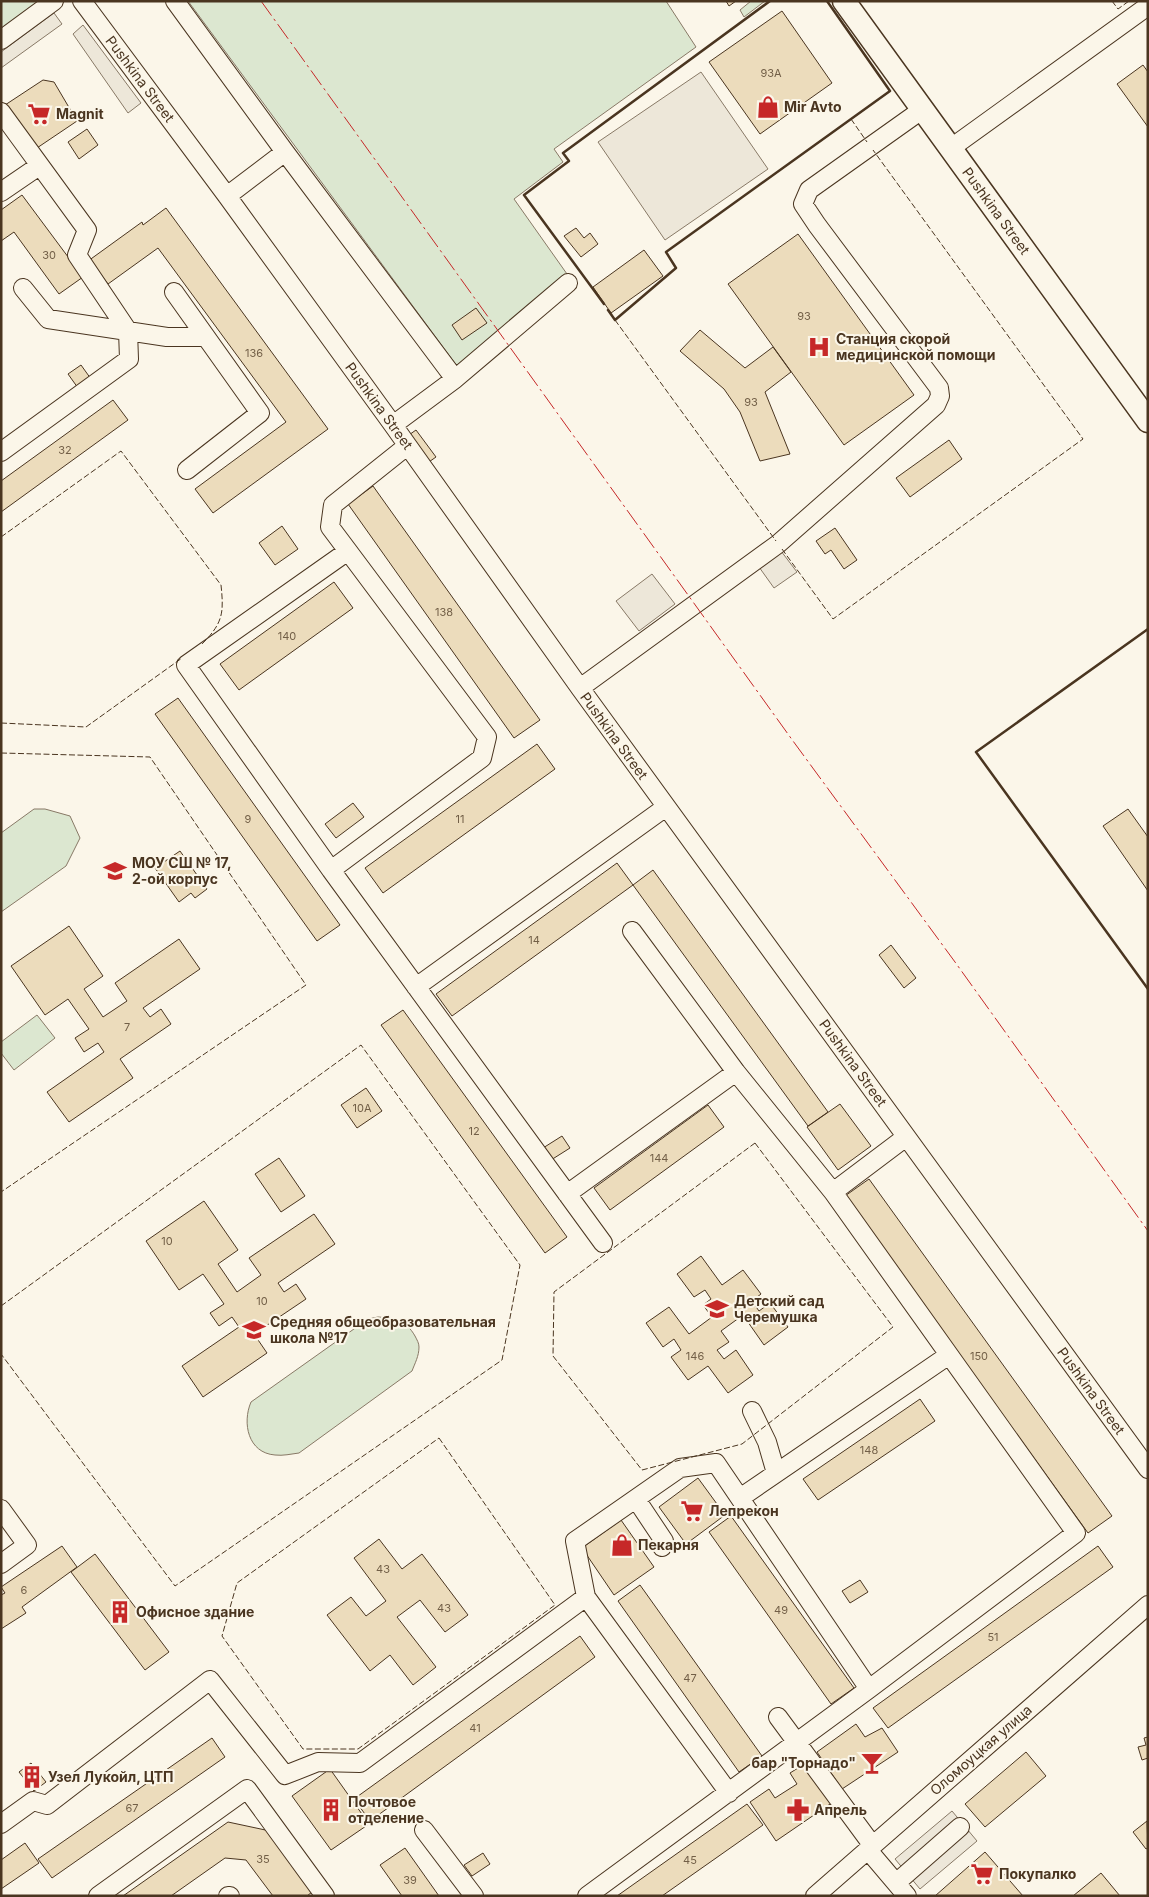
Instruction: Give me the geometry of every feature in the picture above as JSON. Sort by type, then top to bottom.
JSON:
[{"type":"main road","name":"Pushkina Street","points":[[844,1],[1148,420]]},
{"type":"street","points":[[1,40],[54,1]]},
{"type":"street","name":"Pushkina Street","points":[[82,1],[228,196],[666,807],[1148,1469]]},
{"type":"street","points":[[175,1],[455,379]]},
{"type":"street","points":[[951,148],[1148,6]]},
{"type":"street","points":[[580,688],[778,544],[936,405],[940,396],[939,388],[817,226],[803,204],[809,190],[923,109]]},
{"type":"street","points":[[1,112],[88,230],[77,255],[128,331],[129,359],[1,452]]},
{"type":"street","points":[[228,196],[285,152]]},
{"type":"street","points":[[1,192],[39,166]]},
{"type":"street","points":[[393,425],[455,379],[568,283]]},
{"type":"street","points":[[23,288],[48,319],[167,337],[204,337]]},
{"type":"street","points":[[174,292],[204,337],[260,413],[187,470]]},
{"type":"street","points":[[331,870],[482,758],[487,736],[330,527],[333,504],[407,446]]},
{"type":"street","points":[[348,551],[186,665],[331,870],[603,1243]]},
{"type":"street","points":[[416,987],[666,807]]},
{"type":"street","points":[[587,1896],[729,1793],[1076,1533],[833,1192],[736,1072],[632,931]]},
{"type":"street","points":[[567,1194],[736,1072]]},
{"type":"street","points":[[833,1192],[906,1137]]},
{"type":"street","points":[[740,1498],[948,1354]]},
{"type":"street","points":[[752,1411],[767,1442],[776,1473]]},
{"type":"street","points":[[729,1793],[586,1597],[575,1541],[680,1468],[716,1463],[869,1689]]},
{"type":"street","points":[[636,1499],[664,1541],[662,1547]]},
{"type":"street","points":[[1,1509],[27,1544],[1,1564]]},
{"type":"street","points":[[1,1824],[33,1801],[47,1805],[210,1680],[285,1775],[318,1762],[360,1762],[586,1597]]},
{"type":"street","name":"Оломоуцкая улица","points":[[815,1896],[1148,1605]]},
{"type":"street","points":[[778,1717],[901,1889],[960,1827]]},
{"type":"street","points":[[98,1896],[247,1789],[326,1896]]},
{"type":"street","points":[[424,1830],[474,1896]]},
{"type":"green space","points":[[1,1],[47,1],[1,33]]},
{"type":"green space","points":[[188,1],[666,1],[696,47],[554,149],[563,162],[514,199],[567,274],[457,366]]},
{"type":"green space","points":[[751,1],[765,1],[744,17],[740,10]]},
{"type":"green space","points":[[34,809],[45,809],[70,816],[80,838],[66,866],[1,912],[1,833]]},
{"type":"green space","points":[[37,1015],[55,1038],[14,1070],[1,1053],[1,1042]]},
{"type":"green space","points":[[378,1317],[404,1323],[415,1336],[419,1344],[419,1350],[412,1371],[299,1453],[275,1455],[259,1449],[253,1443],[248,1427],[248,1410],[251,1402],[368,1319]]},
{"type":"shaded area","points":[[54,13],[62,24],[1,68],[1,52]]},
{"type":"shaded area","points":[[83,25],[141,103],[128,113],[73,34]]},
{"type":"shaded area","points":[[701,72],[768,169],[665,240],[598,142]]},
{"type":"shaded area","points":[[781,551],[797,572],[774,588],[759,567]]},
{"type":"shaded area","points":[[652,574],[675,604],[639,631],[616,601]]},
{"type":"shaded area","points":[[952,1811],[977,1841],[920,1889],[895,1859]]},
{"type":"building","points":[[726,1],[736,1],[729,6]]},
{"type":"building","points":[[782,11],[832,83],[760,134],[709,62]]},
{"type":"building","points":[[1143,65],[1148,72],[1148,127],[1117,84]]},
{"type":"building","name":"Magnit","points":[[43,80],[54,82],[77,121],[31,152],[2,107]]},
{"type":"building","points":[[87,129],[98,145],[79,159],[68,142]]},
{"type":"building","points":[[22,195],[83,277],[59,294],[14,232],[1,241],[1,210]]},
{"type":"building","points":[[166,208],[328,429],[213,513],[195,489],[286,422],[158,248],[108,284],[96,268],[77,269],[142,222],[143,225]]},
{"type":"building","points":[[576,228],[584,238],[590,233],[598,244],[581,257],[564,236]]},
{"type":"building","points":[[798,234],[914,395],[844,445],[728,284]]},
{"type":"building","points":[[644,250],[663,276],[611,313],[593,287]]},
{"type":"building","points":[[476,308],[487,323],[462,340],[452,325]]},
{"type":"building","points":[[700,330],[745,368],[773,347],[791,372],[765,392],[790,454],[760,461],[740,412],[724,389],[680,351]]},
{"type":"building","points":[[81,365],[91,379],[78,388],[68,374]]},
{"type":"building","points":[[113,400],[128,420],[1,512],[1,481]]},
{"type":"building","points":[[416,430],[436,457],[426,464],[406,437]]},
{"type":"building","points":[[949,440],[962,459],[910,497],[896,478]]},
{"type":"building","points":[[373,486],[540,720],[514,738],[348,504]]},
{"type":"building","points":[[282,526],[298,549],[275,565],[259,543]]},
{"type":"building","points":[[835,528],[857,560],[844,569],[831,550],[825,554],[816,541]]},
{"type":"building","points":[[334,582],[353,608],[239,690],[220,664]]},
{"type":"building","points":[[178,698],[340,925],[317,941],[155,714]]},
{"type":"building","points":[[537,744],[555,769],[383,893],[365,868]]},
{"type":"building","points":[[353,803],[364,817],[336,838],[325,824]]},
{"type":"building","points":[[1128,809],[1148,837],[1148,891],[1103,826]]},
{"type":"building","points":[[180,851],[207,889],[195,898],[191,893],[179,902],[155,868]]},
{"type":"building","points":[[617,863],[633,885],[452,1016],[436,994]]},
{"type":"building","points":[[653,870],[828,1112],[808,1126],[633,885]]},
{"type":"building","points":[[69,926],[103,976],[84,989],[103,1017],[127,1001],[115,983],[179,939],[200,969],[143,1008],[150,1017],[161,1009],[171,1024],[120,1059],[133,1078],[69,1122],[47,1092],[104,1052],[98,1043],[84,1052],[75,1038],[89,1029],[68,999],[45,1015],[11,966]]},
{"type":"building","points":[[891,945],[916,978],[904,988],[879,955]]},
{"type":"building","points":[[403,1010],[567,1237],[545,1253],[381,1025]]},
{"type":"building","points":[[366,1088],[382,1111],[357,1128],[341,1105]]},
{"type":"building","points":[[840,1104],[871,1146],[838,1170],[807,1127]]},
{"type":"building","points":[[708,1105],[724,1127],[610,1210],[594,1188]]},
{"type":"building","points":[[562,1136],[570,1148],[551,1160],[543,1148]]},
{"type":"building","points":[[279,1158],[305,1196],[281,1212],[255,1174]]},
{"type":"building","points":[[869,1179],[1112,1516],[1088,1533],[845,1196]]},
{"type":"building","points":[[204,1201],[238,1250],[218,1264],[237,1292],[261,1275],[249,1258],[314,1214],[335,1244],[278,1283],[284,1292],[296,1284],[306,1299],[254,1334],[267,1353],[203,1397],[182,1366],[239,1327],[232,1317],[219,1326],[210,1313],[224,1304],[203,1274],[179,1290],[146,1241]]},
{"type":"building","points":[[701,1256],[722,1285],[743,1270],[761,1294],[752,1301],[759,1311],[770,1303],[788,1327],[764,1345],[743,1315],[721,1331],[729,1342],[717,1350],[724,1359],[736,1350],[753,1375],[728,1393],[708,1366],[688,1380],[671,1357],[681,1350],[674,1339],[663,1347],[646,1323],[669,1307],[689,1334],[712,1317],[703,1305],[711,1299],[705,1290],[694,1297],[677,1274]]},
{"type":"building","points":[[920,1399],[935,1421],[818,1500],[803,1479]]},
{"type":"building","name":"Лепрекон","points":[[698,1478],[725,1515],[686,1544],[659,1507]]},
{"type":"building","points":[[731,1516],[854,1688],[831,1704],[709,1532]]},
{"type":"building","points":[[621,1520],[654,1567],[614,1595],[582,1548]]},
{"type":"building","points":[[379,1539],[402,1569],[422,1554],[468,1615],[445,1632],[420,1600],[397,1617],[436,1667],[413,1685],[390,1655],[370,1671],[327,1615],[351,1597],[366,1616],[386,1601],[354,1558]]},
{"type":"building","points":[[62,1546],[77,1567],[22,1607],[26,1613],[1,1629],[1,1595],[5,1593],[1,1587]]},
{"type":"building","points":[[1098,1546],[1113,1567],[888,1728],[873,1708]]},
{"type":"building","name":"Офисное здание","points":[[95,1554],[169,1652],[145,1670],[71,1572]]},
{"type":"building","points":[[860,1580],[868,1592],[850,1603],[842,1591]]},
{"type":"building","points":[[640,1585],[762,1756],[739,1772],[618,1601]]},
{"type":"building","points":[[580,1636],[595,1657],[370,1821],[354,1799]]},
{"type":"building","points":[[856,1724],[865,1737],[882,1728],[898,1752],[842,1789],[817,1752]]},
{"type":"building","points":[[1148,1737],[1148,1758],[1142,1760],[1138,1747],[1146,1745],[1144,1738]]},
{"type":"building","points":[[212,1738],[225,1757],[52,1878],[38,1859]]},
{"type":"building","points":[[1026,1752],[1046,1776],[985,1827],[965,1804]]},
{"type":"building","name":"Узел Лукойл, ЦТП","points":[[31,1763],[46,1782],[34,1791],[19,1772]]},
{"type":"building","points":[[806,1763],[833,1802],[776,1841],[750,1802],[769,1789],[775,1798],[797,1784],[790,1773]]},
{"type":"building","name":"Почтовое отделение","points":[[330,1769],[369,1824],[331,1850],[292,1796]]},
{"type":"building","points":[[747,1804],[763,1825],[662,1896],[617,1896]]},
{"type":"building","points":[[1147,1821],[1148,1848],[1146,1849],[1133,1832]]},
{"type":"building","points":[[228,1822],[270,1831],[312,1892],[307,1896],[273,1896],[246,1860],[225,1858],[171,1896],[123,1896]]},
{"type":"building","points":[[25,1843],[39,1863],[1,1889],[1,1860]]},
{"type":"building","points":[[405,1848],[439,1896],[402,1896],[380,1865]]},
{"type":"building","name":"Покупалко","points":[[985,1852],[1023,1896],[935,1896]]},
{"type":"building","points":[[483,1853],[490,1864],[472,1876],[464,1865]]},
{"type":"building","points":[[1101,1873],[1120,1896],[1073,1896]]},
{"type":"fence","points":[[1112,1],[1118,9],[1129,1]]},
{"type":"fence","points":[[851,119],[867,142]]},
{"type":"fence","points":[[782,549],[833,619],[1083,439],[873,150]]},
{"type":"fence","points":[[615,320],[776,541]]},
{"type":"fence","points":[[1,537],[121,451],[221,585],[222,610],[220,617],[214,630],[202,644]]},
{"type":"fence","points":[[1,723],[86,727],[182,658]]},
{"type":"fence","points":[[1,753],[150,757],[306,985],[1,1192]]},
{"type":"fence","points":[[1,1306],[361,1045],[520,1265],[502,1360],[175,1586],[1,1354]]},
{"type":"fence","points":[[755,1143],[893,1327],[742,1444],[642,1470],[553,1356],[554,1292],[755,1143]]},
{"type":"fence","points":[[439,1438],[555,1605],[358,1749],[303,1749],[222,1636],[237,1583],[439,1438]]},
{"type":"wall","points":[[604,304],[524,195],[569,161],[563,153],[770,1]]},
{"type":"wall","points":[[608,310],[615,320],[676,268],[666,252],[890,91],[827,1]]},
{"type":"wall","points":[[1148,629],[976,752],[1148,989]]},
{"type":"power","points":[[261,1],[1148,1231]]},
{"type":"place","name":"Mir Avto","points":[[768,107]]},
{"type":"place","name":"Magnit","points":[[39,114]]},
{"type":"place","name":"Станция скорой медицинской помощи","points":[[819,347]]},
{"type":"place","name":"МОУ СШ № 17, 2-ой корпус","points":[[115,871]]},
{"type":"place","name":"Детский сад Черемушка","points":[[717,1309]]},
{"type":"place","name":"Средняя общеобразовательная школа №17","points":[[254,1330]]},
{"type":"place","name":"Лепрекон","points":[[692,1511]]},
{"type":"place","name":"Пекарня","points":[[622,1545]]},
{"type":"place","name":"Офисное здание","points":[[120,1612]]},
{"type":"place","name":"бар \"Торнадо\"","points":[[872,1763]]},
{"type":"place","name":"Узел Лукойл, ЦТП","points":[[32,1777]]},
{"type":"place","name":"Почтовое отделение","points":[[331,1810]]},
{"type":"place","name":"Апрель","points":[[798,1810]]},
{"type":"place","name":"Покупалко","points":[[982,1874]]}]
